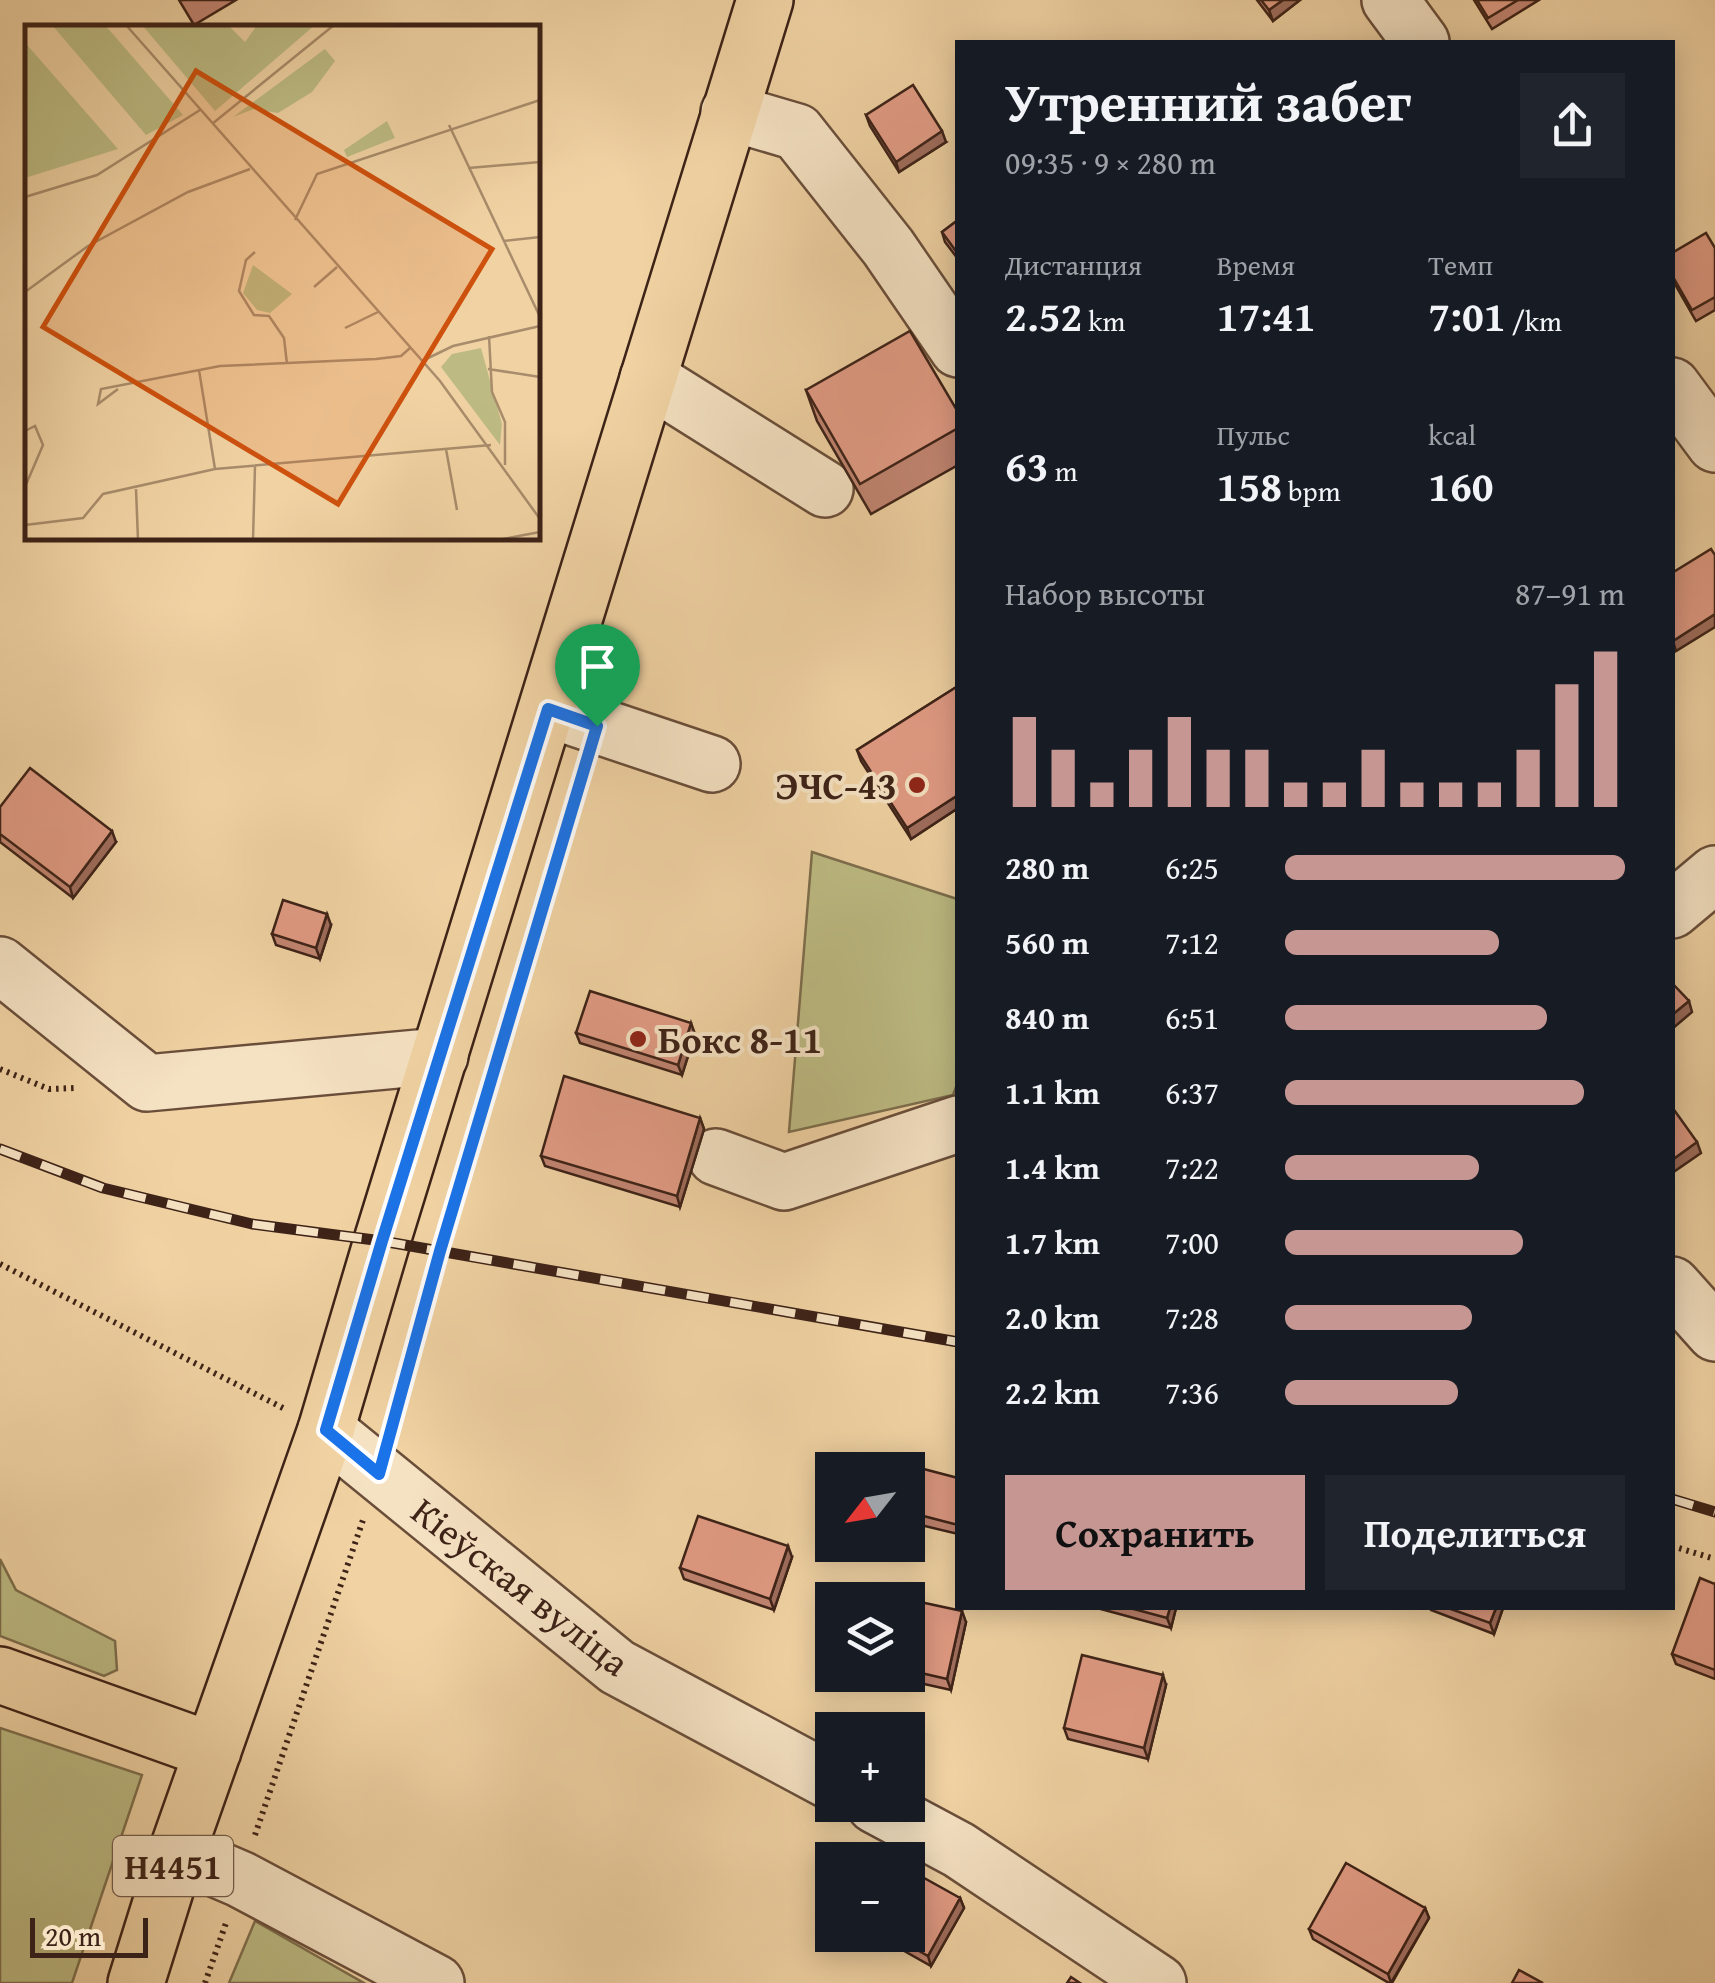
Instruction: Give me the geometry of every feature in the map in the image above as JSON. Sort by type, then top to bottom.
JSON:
[{"type":"main road","points":[[0,1675],[213,1750],[326,1430],[440,1056],[572,718],[648,378],[730,112],[757,3]]},
{"type":"main road","name":"Н4451","points":[[136,1983],[213,1750]]},
{"type":"street","points":[[1390,0],[1420,40]]},
{"type":"street","points":[[730,112],[798,132],[888,247],[955,345]]},
{"type":"street","points":[[648,378],[824,489]]},
{"type":"street","points":[[1675,390],[1715,444]]},
{"type":"street","points":[[572,718],[712,764]]},
{"type":"street","points":[[1675,907],[1715,874]]},
{"type":"street","points":[[0,965],[147,1083],[440,1056]]},
{"type":"street","points":[[716,1158],[784,1182],[955,1125]]},
{"type":"street","points":[[1675,1288],[1715,1333]]},
{"type":"street","name":"Кіеўская вуліца","points":[[326,1430],[617,1668],[815,1773]]},
{"type":"street","points":[[907,1822],[959,1850],[1158,1983]]},
{"type":"street","points":[[177,1852],[240,1879],[436,1983]]},
{"type":"path","points":[[206,1983],[379,1474],[440,1251],[572,718],[618,650]]},
{"type":"path","points":[[0,1264],[326,1430]]},
{"type":"path","points":[[1675,1547],[1715,1560]]},
{"type":"shaded area","points":[[812,852],[955,898],[953,1095],[789,1132]]},
{"type":"shaded area","points":[[0,1559],[16,1590],[115,1641],[117,1670],[104,1676],[0,1636]]},
{"type":"shaded area","points":[[0,1728],[142,1775],[72,1983],[0,1983]]},
{"type":"shaded area","points":[[255,1921],[364,1983],[229,1983]]},
{"type":"building","points":[[1261,0],[1283,0],[1269,10]]},
{"type":"building","points":[[1477,0],[1518,0],[1488,18]]},
{"type":"building","points":[[913,85],[942,131],[896,162],[866,115]]},
{"type":"building","points":[[955,222],[955,250],[942,232]]},
{"type":"building","points":[[1706,233],[1715,248],[1715,297],[1692,310],[1675,280],[1675,251]]},
{"type":"building","points":[[910,331],[955,407],[955,430],[860,484],[806,390]]},
{"type":"building","points":[[1711,549],[1715,555],[1715,614],[1675,640],[1675,571]]},
{"type":"building","name":"ЭЧС-43","points":[[955,688],[955,797],[907,828],[857,750]]},
{"type":"building","points":[[30,768],[112,831],[70,887],[0,834],[0,807]]},
{"type":"building","points":[[283,900],[327,914],[316,948],[272,934]]},
{"type":"building","points":[[1675,986],[1689,1001],[1675,1013]]},
{"type":"building","name":"Бокс 8-11","points":[[590,991],[691,1023],[678,1065],[576,1033]]},
{"type":"building","points":[[564,1076],[700,1118],[677,1196],[541,1156]]},
{"type":"building","points":[[1675,1111],[1697,1142],[1675,1158]]},
{"type":"building","points":[[925,1469],[955,1477],[955,1524],[925,1516]]},
{"type":"building","points":[[698,1516],[788,1546],[770,1599],[680,1568]]},
{"type":"building","points":[[1700,1578],[1715,1584],[1715,1670],[1672,1654]]},
{"type":"building","points":[[925,1603],[962,1611],[947,1679],[925,1674]]},
{"type":"building","points":[[1137,1610],[1169,1610],[1167,1618]]},
{"type":"building","points":[[1454,1610],[1495,1610],[1490,1623]]},
{"type":"building","points":[[1082,1655],[1163,1675],[1144,1748],[1064,1728]]},
{"type":"building","points":[[1346,1863],[1425,1908],[1388,1974],[1309,1929]]},
{"type":"building","points":[[925,1878],[960,1898],[928,1956],[921,1952],[925,1952]]},
{"type":"building","points":[[1519,1970],[1543,1983],[1512,1983]]},
{"type":"railway","points":[[0,1149],[103,1188],[252,1224],[382,1241],[955,1341]]},
{"type":"railway","points":[[1675,1500],[1715,1512]]},
{"type":"place","name":"ЭЧС-43","points":[[917,785]]},
{"type":"place","name":"Бокс 8-11","points":[[638,1039]]},
{"type":"route","points":[[548,709],[597,726],[440,1251],[379,1474],[326,1430],[548,709]]}]
